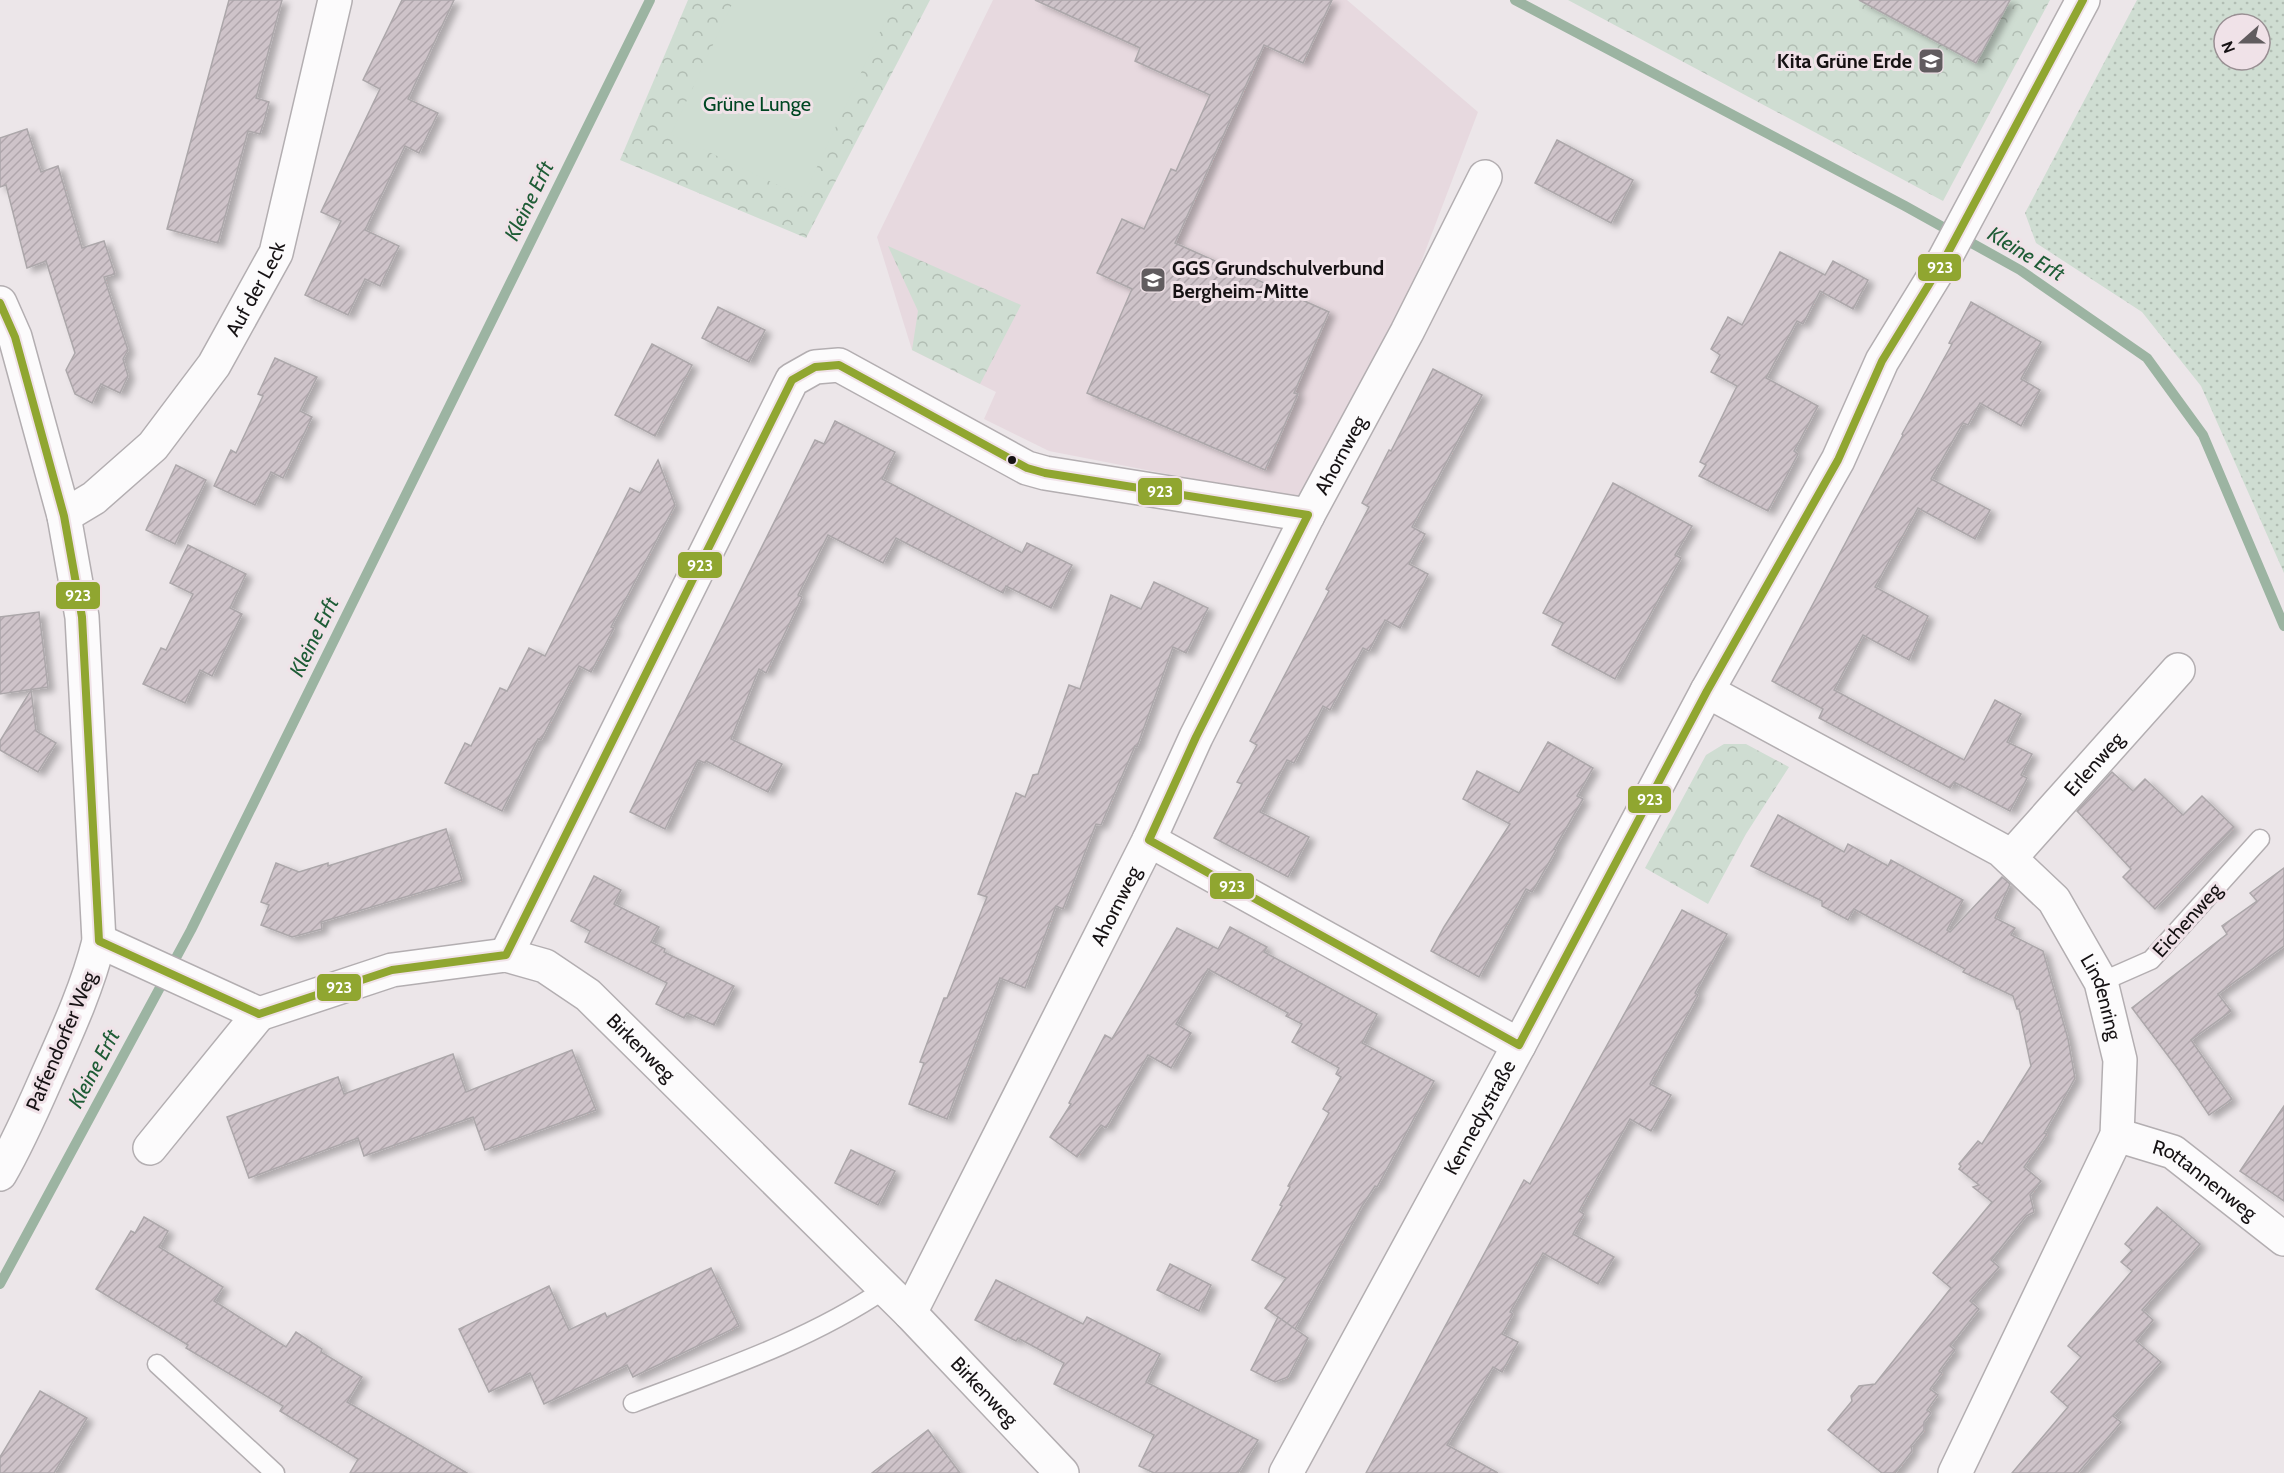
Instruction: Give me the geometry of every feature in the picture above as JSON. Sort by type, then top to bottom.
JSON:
[{"type":"street","name":"Auf der Leck","points":[[64,516],[94,498],[153,446],[213,365],[276,253],[335,0]]},
{"type":"street","name":"Kennedystraße","points":[[1286,1473],[1519,1045],[1707,691],[1838,460],[1882,361],[1944,260],[2083,0]]},
{"type":"street","name":"Ahornweg","points":[[910,1313],[1149,840],[1196,737],[1308,515],[1407,332],[1485,177]]},
{"type":"street","name":"Paffendorfer Weg","points":[[0,303],[15,337],[64,516],[82,617],[99,941],[93,967],[63,1041],[0,1174]]},
{"type":"street","points":[[506,955],[792,380],[807,371],[815,367],[839,365],[1027,468],[1045,473],[1308,515]]},
{"type":"street","name":"Erlenweg","points":[[2010,858],[2178,670]]},
{"type":"street","name":"Lindenring","points":[[1707,691],[2001,850],[2054,900],[2101,982],[2120,1060],[2117,1135],[1955,1473]]},
{"type":"street","points":[[1149,840],[1519,1045]]},
{"type":"street","points":[[99,941],[259,1014],[150,1148]]},
{"type":"street","name":"Birkenweg","points":[[259,1014],[392,970],[506,955],[545,966],[588,995],[910,1313],[1062,1473]]},
{"type":"street","name":"Rottannenweg","points":[[2117,1135],[2173,1152],[2284,1239]]},
{"type":"lane","name":"Eichenweg","points":[[2101,982],[2151,960],[2260,839]]},
{"type":"lane","points":[[633,1403],[782,1346],[850,1312],[885,1288]]},
{"type":"lane","points":[[158,1364],[275,1473]]},
{"type":"shaded area","name":"GGS Grundschulverbund Bergheim-Mitte","points":[[993,0],[1347,0],[1478,112],[1398,323],[1302,497],[1203,481],[1049,451],[984,419],[996,392],[912,350],[877,237]]},
{"type":"green space","name":"Grüne Lunge","points":[[688,0],[930,0],[806,238],[620,160]]},
{"type":"green space","points":[[734,0],[895,0],[803,197],[671,134]]},
{"type":"green space","points":[[1568,0],[2050,0],[1943,201]]},
{"type":"green space","points":[[2137,0],[2284,0],[2284,573],[2201,386],[2142,312],[2036,243],[2025,213]]},
{"type":"green space","points":[[888,246],[1021,305],[980,384],[912,350],[918,311]]},
{"type":"green space","points":[[1724,744],[1746,744],[1789,767],[1746,834],[1708,904],[1645,868],[1706,755]]},
{"type":"building","points":[[229,0],[282,0],[256,98],[269,102],[265,118],[260,134],[248,131],[218,243],[167,229]]},
{"type":"building","points":[[402,0],[454,0],[408,99],[438,113],[419,153],[405,146],[365,230],[399,246],[380,286],[365,279],[348,315],[305,295],[341,221],[321,212],[380,89],[363,80]]},
{"type":"building","points":[[1035,0],[1332,0],[1303,63],[1264,45],[1175,243],[1329,312],[1294,393],[1298,394],[1265,470],[1087,393],[1132,289],[1097,273],[1122,219],[1144,229],[1171,169],[1176,171],[1210,95],[1135,61],[1140,48]]},
{"type":"building","points":[[1859,0],[2010,0],[1976,63]]},
{"type":"building","points":[[27,129],[41,172],[58,166],[82,248],[104,241],[115,274],[104,277],[128,350],[123,359],[128,376],[120,393],[101,384],[92,403],[75,394],[66,370],[75,353],[46,261],[27,268],[6,185],[0,187],[0,138]]},
{"type":"building","points":[[1557,140],[1633,180],[1611,223],[1535,183]]},
{"type":"building","points":[[1780,252],[1825,275],[1833,261],[1868,280],[1853,309],[1820,291],[1803,324],[1797,321],[1766,378],[1818,406],[1794,451],[1798,454],[1768,511],[1699,476],[1706,465],[1700,462],[1737,386],[1711,372],[1720,355],[1711,349],[1728,317],[1742,325]]},
{"type":"building","points":[[1971,302],[2041,342],[2021,379],[2040,390],[2021,426],[1980,403],[1968,425],[1963,423],[1931,479],[1990,510],[1975,539],[1918,508],[1875,587],[1928,616],[1909,660],[1863,635],[1834,690],[1964,760],[1995,700],[2021,714],[2007,742],[2032,754],[2021,775],[2027,778],[2010,811],[1954,782],[1950,788],[1819,718],[1823,709],[1772,681],[1952,344],[1949,343]]},
{"type":"building","points":[[718,307],[765,330],[749,362],[702,338]]},
{"type":"building","points":[[652,344],[692,365],[655,436],[615,415]]},
{"type":"building","points":[[275,358],[317,377],[300,411],[312,417],[283,478],[271,472],[255,505],[214,486],[231,450],[236,453],[263,396],[258,394]]},
{"type":"building","points":[[1433,369],[1482,395],[1412,527],[1425,534],[1409,564],[1428,574],[1400,628],[1385,620],[1369,651],[1363,648],[1330,710],[1323,706],[1294,763],[1287,760],[1260,812],[1309,837],[1288,877],[1214,838],[1242,784],[1237,782],[1257,745],[1250,741],[1329,591],[1326,589],[1369,507],[1362,503]]},
{"type":"building","points":[[835,421],[895,452],[882,479],[1022,553],[1027,543],[1072,565],[1051,608],[1006,586],[1003,593],[896,538],[883,563],[828,535],[798,595],[802,597],[766,673],[759,669],[731,739],[782,764],[768,792],[706,761],[705,763],[698,760],[665,829],[630,812],[815,440],[824,444]]},
{"type":"building","points":[[658,460],[675,505],[611,627],[614,628],[591,672],[579,666],[541,740],[538,739],[502,811],[445,783],[465,743],[471,746],[500,688],[507,691],[529,648],[545,656],[630,488],[640,493]]},
{"type":"building","points":[[176,465],[206,480],[175,544],[146,530]]},
{"type":"building","points":[[1613,483],[1692,526],[1675,555],[1681,558],[1615,679],[1552,645],[1563,623],[1543,613]]},
{"type":"building","points":[[188,545],[246,574],[230,608],[242,614],[212,676],[200,670],[185,703],[143,684],[161,648],[166,650],[193,594],[170,583]]},
{"type":"building","points":[[1154,582],[1208,608],[1186,653],[1173,647],[1137,747],[1135,746],[1101,825],[1096,824],[1063,909],[1056,906],[1025,988],[1000,978],[947,1119],[909,1104],[924,1063],[920,1062],[944,998],[947,998],[987,897],[978,894],[1016,793],[1025,797],[1033,775],[1038,774],[1069,685],[1080,689],[1111,595],[1141,609]]},
{"type":"building","points":[[39,612],[48,687],[0,694],[0,617]]},
{"type":"building","points":[[31,690],[36,731],[56,743],[38,772],[0,750],[0,741]]},
{"type":"building","points":[[1548,742],[1593,768],[1577,796],[1583,799],[1554,849],[1556,850],[1532,892],[1526,889],[1479,977],[1431,951],[1510,824],[1463,799],[1477,771],[1519,793]]},
{"type":"building","points":[[2112,772],[2133,791],[2145,779],[2183,815],[2202,796],[2234,827],[2155,909],[2123,877],[2131,869],[2077,811]]},
{"type":"building","points":[[1778,815],[1844,852],[1848,844],[1888,866],[1891,860],[1963,900],[1947,930],[1950,932],[2002,877],[2010,884],[1995,918],[2015,928],[2011,935],[2043,951],[2068,1039],[2075,1078],[2044,1133],[2047,1134],[2024,1167],[2041,1181],[2030,1195],[2034,1212],[2026,1216],[1991,1260],[1999,1267],[1970,1301],[1979,1309],[1950,1346],[1955,1350],[1939,1371],[1942,1373],[1930,1389],[1938,1395],[1927,1410],[1931,1413],[1924,1422],[1924,1430],[1911,1446],[1912,1451],[1895,1473],[1882,1473],[1828,1430],[1852,1401],[1851,1396],[1859,1386],[1875,1384],[1951,1288],[1933,1273],[1992,1202],[1973,1187],[1979,1185],[1959,1169],[1961,1166],[1959,1164],[1978,1141],[1982,1144],[2031,1066],[2019,1009],[2017,1009],[2013,996],[1963,972],[1965,969],[1854,909],[1848,920],[1822,906],[1822,901],[1751,866]]},
{"type":"building","points":[[446,829],[462,880],[321,922],[322,929],[292,937],[261,925],[269,905],[261,902],[276,863],[299,872],[328,863],[328,866]]},
{"type":"building","points":[[2284,868],[2284,946],[2218,994],[2231,1011],[2191,1040],[2232,1099],[2209,1115],[2132,1008],[2227,934],[2222,926],[2257,901],[2250,893]]},
{"type":"building","points":[[594,876],[621,890],[614,904],[659,927],[651,942],[665,949],[664,952],[734,986],[714,1025],[687,1013],[684,1018],[656,1004],[667,983],[585,942],[590,931],[571,921]]},
{"type":"building","points":[[1682,910],[1727,934],[1695,993],[1698,995],[1650,1084],[1671,1095],[1651,1131],[1630,1119],[1579,1211],[1584,1214],[1573,1234],[1614,1257],[1598,1284],[1543,1253],[1510,1312],[1513,1314],[1502,1334],[1518,1342],[1502,1372],[1493,1367],[1447,1445],[1498,1473],[1366,1473],[1524,1180],[1530,1184]]},
{"type":"building","points":[[1230,927],[1267,947],[1264,952],[1377,1014],[1362,1043],[1434,1081],[1377,1187],[1375,1186],[1362,1206],[1295,1329],[1265,1308],[1286,1278],[1252,1260],[1282,1206],[1280,1205],[1290,1187],[1288,1186],[1329,1113],[1323,1109],[1341,1077],[1336,1074],[1339,1068],[1292,1042],[1302,1024],[1286,1016],[1288,1013],[1208,969],[1176,1024],[1191,1033],[1171,1068],[1148,1055],[1106,1128],[1101,1125],[1077,1157],[1050,1137],[1071,1104],[1069,1103],[1105,1035],[1112,1039],[1177,928],[1218,949]]},
{"type":"building","points":[[572,1050],[596,1110],[485,1150],[473,1117],[364,1156],[358,1138],[249,1178],[227,1117],[338,1077],[344,1094],[453,1054],[466,1092]]},
{"type":"building","points":[[2284,1106],[2284,1201],[2240,1171]]},
{"type":"building","points":[[851,1150],[895,1171],[878,1205],[835,1183]]},
{"type":"building","points":[[2157,1207],[2200,1244],[2142,1310],[2153,1320],[2136,1341],[2161,1362],[2113,1416],[2121,1422],[2078,1473],[2012,1473],[2068,1407],[2051,1392],[2081,1357],[2068,1346],[2132,1271],[2121,1262],[2132,1250],[2125,1244]]},
{"type":"building","points":[[144,1217],[168,1231],[159,1247],[223,1287],[214,1301],[286,1347],[296,1332],[322,1349],[321,1352],[362,1377],[347,1402],[467,1473],[350,1473],[358,1459],[280,1411],[283,1406],[186,1348],[188,1345],[96,1289],[131,1231],[135,1233]]},
{"type":"building","points":[[1170,1264],[1211,1285],[1199,1311],[1157,1290]]},
{"type":"building","points":[[711,1268],[739,1326],[633,1377],[627,1365],[544,1404],[530,1373],[489,1392],[459,1329],[549,1286],[569,1330],[605,1313],[607,1317]]},
{"type":"building","points":[[996,1280],[1083,1324],[1087,1317],[1160,1354],[1146,1382],[1258,1440],[1238,1473],[1154,1473],[1139,1466],[1154,1435],[1054,1384],[1064,1363],[1018,1338],[1016,1341],[975,1320]]},
{"type":"building","points":[[1278,1317],[1308,1338],[1288,1377],[1275,1382],[1251,1370]]},
{"type":"building","points":[[40,1391],[87,1418],[54,1473],[0,1473],[0,1457]]},
{"type":"building","points":[[928,1430],[960,1473],[872,1473]]},
{"type":"waterway","name":"Kleine Erft","points":[[0,1284],[191,930],[650,0]]},
{"type":"waterway","name":"Kleine Erft","points":[[1515,0],[1905,206],[2020,270],[2147,358],[2203,435],[2284,626]]},
{"type":"transit line","name":"923","points":[[0,303],[15,337],[64,516],[82,617],[99,941],[259,1014],[392,970],[506,955],[792,380],[815,367],[839,365],[1027,468],[1045,473],[1308,515],[1196,737],[1149,840],[1519,1045],[1707,691],[1838,460],[1882,361],[1944,260],[2083,0]]},
{"type":"place","name":"Kita Grüne Erde","points":[[1931,61]]},
{"type":"place","name":"GGS Grundschulverbund Bergheim-Mitte","points":[[1153,280]]}]
